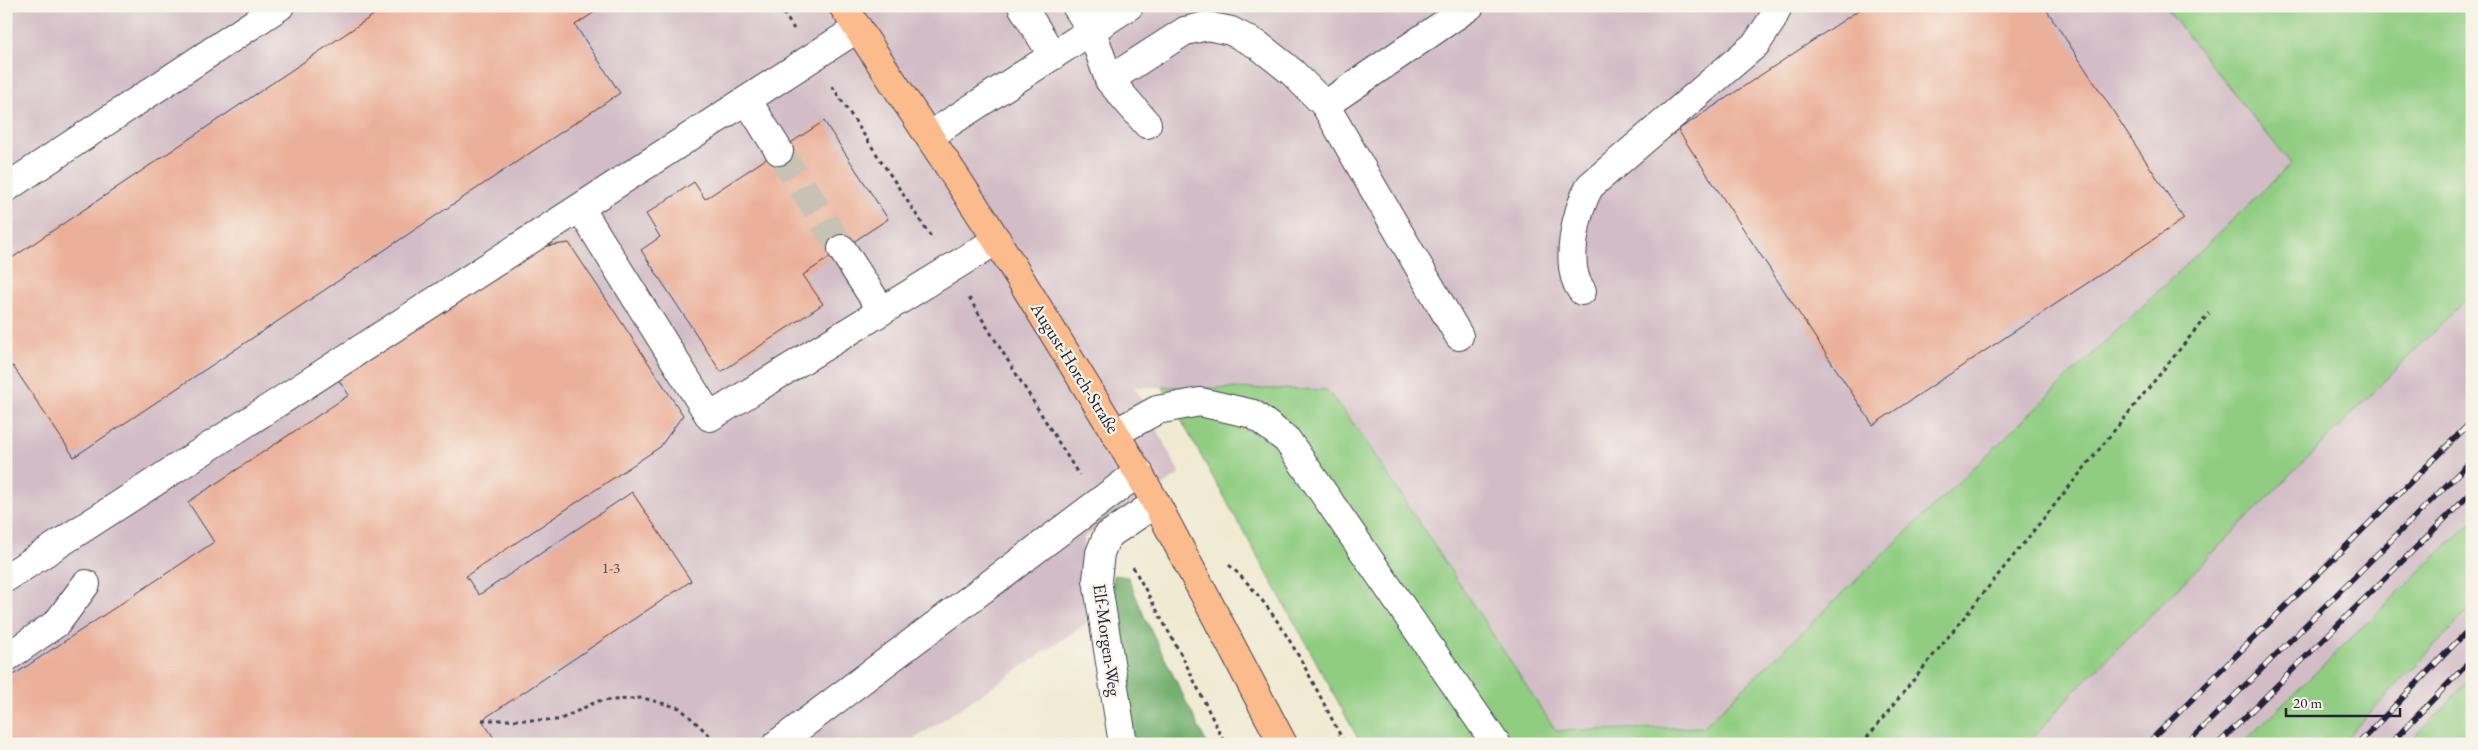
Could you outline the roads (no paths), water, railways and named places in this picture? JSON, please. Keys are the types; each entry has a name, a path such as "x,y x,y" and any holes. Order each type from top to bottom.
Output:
{"main road":[{"name":"August-Horch-Straße","path":"850,17 997,240 1116,433 1156,503 1284,744"}],"lane":[{"path":"6,188 280,6"},
{"path":"1022,6 1054,56"},
{"path":"1076,6 1092,31 1109,80 1147,124"},
{"path":"929,136 1130,6"},
{"path":"1325,105 1470,6"},
{"path":"1582,291 1579,287 1572,258 1578,215 1590,186 1756,44 1772,20 1778,6"},
{"path":"6,578 813,57 850,17"},
{"path":"1109,80 1185,32 1207,26 1231,31 1258,45 1292,72 1325,105 1459,336"},
{"path":"747,100 779,150"},
{"path":"580,208 710,416 997,240"},
{"path":"842,249 882,311"},
{"path":"1116,433 1157,410 1200,402 1253,414 1287,440 1496,744"},
{"path":"776,744 1138,472"},
{"name":"Elf-Morgen-Weg","path":"1123,744 1097,580 1100,553 1107,536 1156,503"},
{"path":"6,658 57,623 86,584"}],"tunnel":[{"path":"779,151 842,249"}],"railway":[{"path":"2147,744 2472,421"},
{"path":"2186,744 2472,460"},
{"path":"2218,744 2472,492"},
{"path":"2358,744 2472,626"},
{"path":"2390,744 2472,659"}]}
